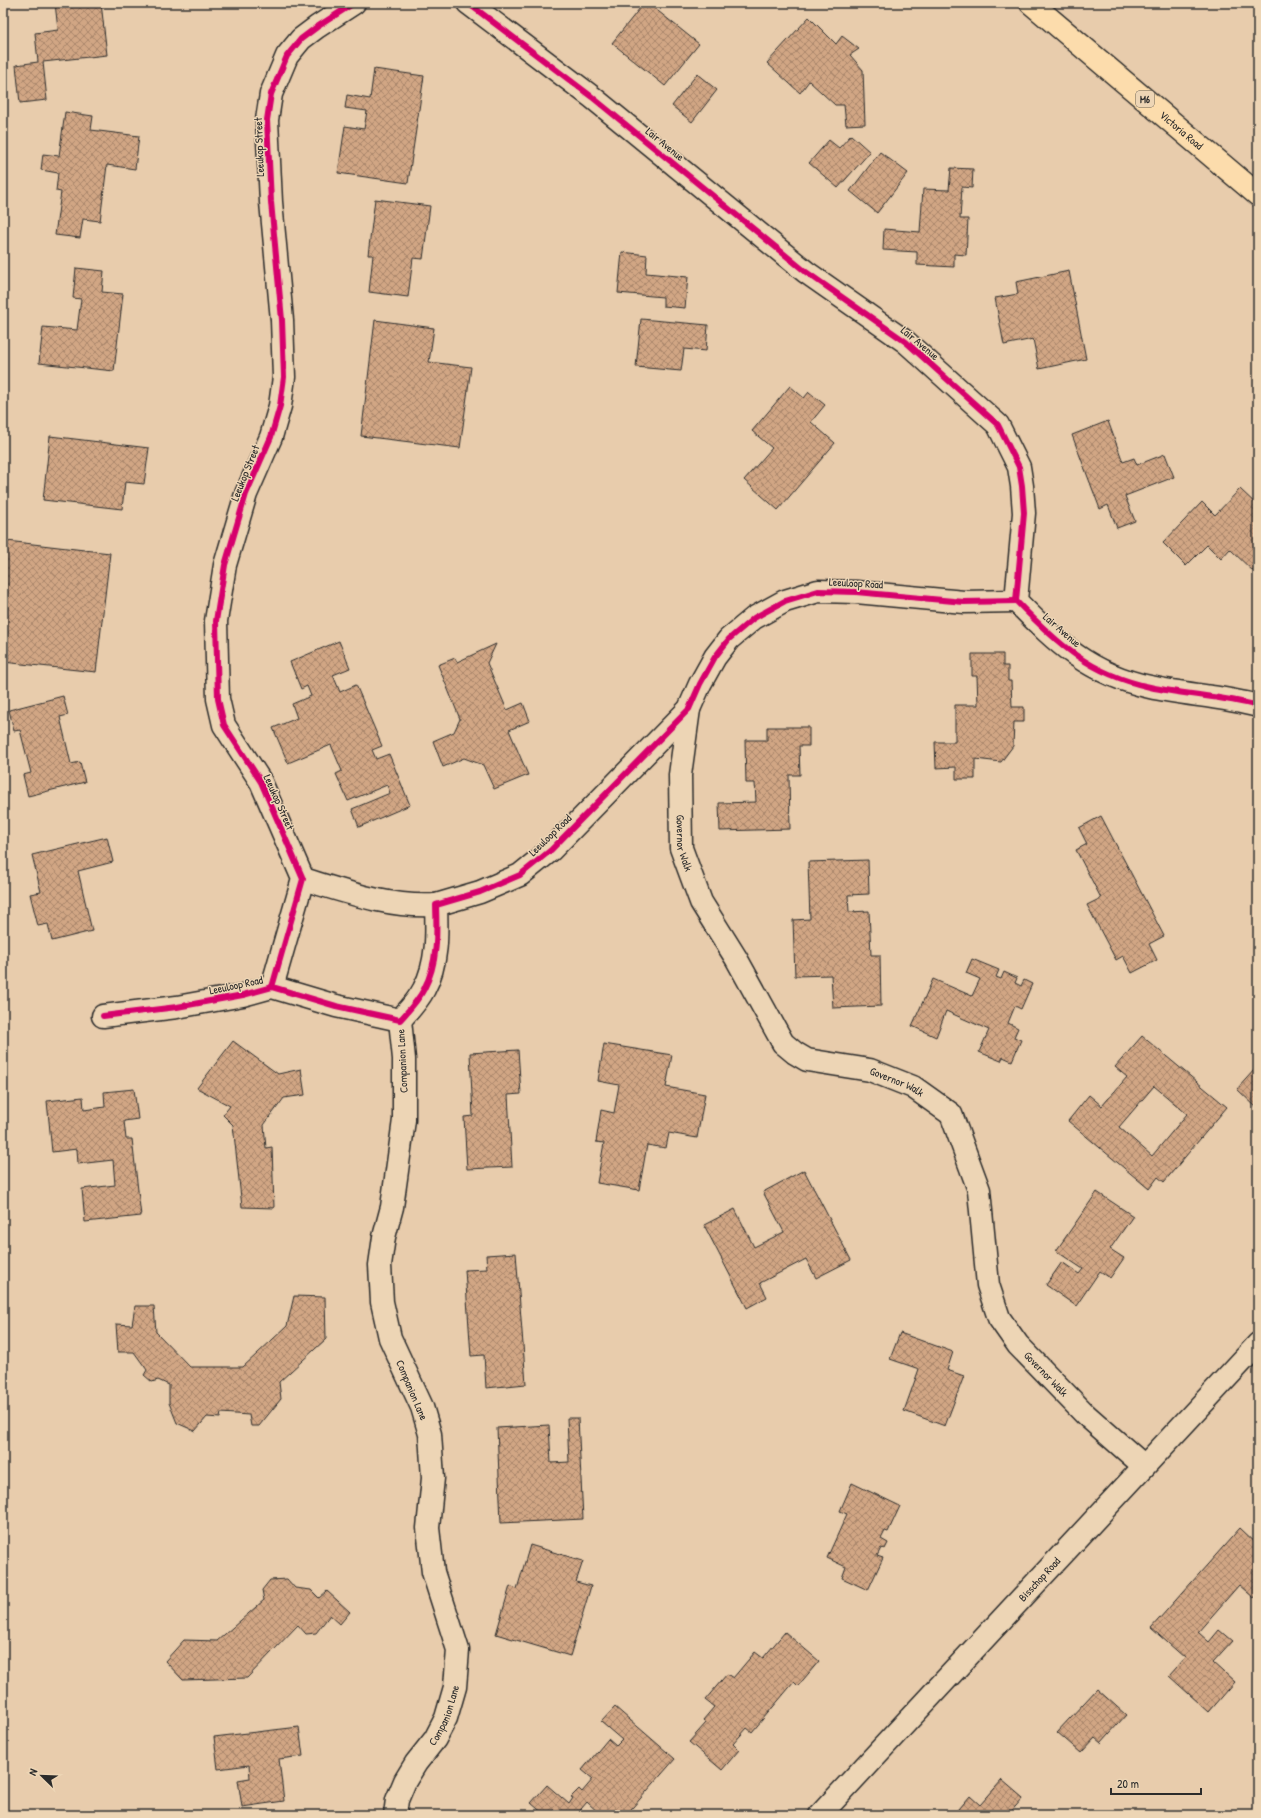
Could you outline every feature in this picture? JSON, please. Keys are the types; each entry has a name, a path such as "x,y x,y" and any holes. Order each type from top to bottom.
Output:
{"main road":[{"name":"Victoria Road","path":"1032,3 1258,194"}],"street":[{"name":"Leeukop Street","path":"303,879 261,782 224,725 218,693 216,621 225,565 246,494 271,437 280,406 284,377 282,320 271,202 267,120 271,94 287,56 301,39 354,3"},
{"name":"Lair Avenue","path":"468,3 592,97 806,272 906,342 998,425 1018,467 1022,486 1024,513 1016,600 1052,637 1074,655 1112,676 1150,687 1235,700 1258,706"},
{"name":"Leeuloop Road","path":"303,879 383,901 416,906 436,904 480,892 520,876 551,850 689,709 711,664 729,639 754,618 785,601 818,591 856,592 964,602 1016,600"},
{"name":"Governor Walk","path":"689,709 680,775 681,848 701,902 736,958 783,1043 795,1053 807,1060 870,1070 913,1087 951,1114 979,1190 988,1285 998,1318 1018,1345 1086,1415 1144,1466"},
{"path":"272,987 303,879"},
{"path":"400,1020 422,993 430,973 438,935 436,904"},
{"name":"Leeuloop Road","path":"103,1016 177,1007 243,995 272,987 336,1006 400,1020"},
{"name":"Companion Lane","path":"394,1815 397,1800 405,1781 416,1763 435,1739 446,1718 455,1687 458,1650 433,1572 428,1528 433,1478 430,1434 422,1407 390,1338 382,1302 380,1266 384,1237 392,1207 404,1120 404,1066 400,1020"},
{"name":"Bisschop Road","path":"820,1815 1258,1344"}],"building":[{"path":"55,3 101,3 107,55 43,62 47,100 20,103 16,65 38,62 35,33 58,30"},
{"path":"644,3 648,3 699,44 665,86 612,43"},
{"path":"809,17 836,44 842,36 859,49 850,55 863,70 865,124 846,125 844,105 835,105 809,81 800,93 767,63"},
{"path":"374,69 424,76 408,183 338,173 345,126 364,129 367,111 345,108 347,95 370,99"},
{"path":"697,74 717,90 692,122 672,106"},
{"path":"65,112 93,116 91,130 139,136 135,169 107,165 100,221 83,219 80,238 55,235 61,192 56,191 58,173 41,170 43,154 59,156"},
{"path":"851,135 870,152 838,188 809,163 829,140 839,148"},
{"path":"880,152 908,173 877,213 850,191"},
{"path":"951,168 973,169 972,188 962,187 960,219 968,219 966,255 954,254 954,267 917,265 917,252 883,250 884,229 920,232 923,189 949,190"},
{"path":"375,199 430,206 423,259 413,258 408,297 369,292 373,255 368,255"},
{"path":"622,252 647,255 646,273 688,277 685,308 663,306 663,297 618,293"},
{"path":"76,268 104,271 102,292 123,294 114,371 39,363 43,327 77,330 81,299 73,298"},
{"path":"1069,271 1086,359 1039,369 1033,339 1004,345 995,298 1018,294 1016,282"},
{"path":"641,319 708,325 706,351 684,349 681,371 636,367"},
{"path":"375,320 434,328 429,362 471,367 460,448 361,436"},
{"path":"790,386 804,398 809,392 825,405 811,422 835,443 778,510 744,480 772,448 752,431"},
{"path":"1108,421 1123,462 1134,458 1137,465 1165,454 1174,477 1125,496 1135,521 1117,528 1108,505 1100,509 1072,435"},
{"path":"50,436 149,448 144,484 125,482 122,509 43,500"},
{"path":"1240,489 1258,506 1257,575 1230,549 1221,559 1207,545 1186,566 1163,543 1202,502 1215,515"},
{"path":"7,541 110,553 96,672 3,662 3,576"},
{"path":"339,641 350,668 333,675 340,692 356,685 382,746 372,750 376,759 389,754 410,805 359,827 352,809 390,793 387,785 348,801 336,774 342,771 331,745 288,763 273,728 297,718 292,704 311,696 307,686 301,689 290,662"},
{"path":"496,644 487,663 507,710 523,703 530,721 509,730 528,775 494,789 483,765 464,758 443,767 433,741 454,732 460,719 438,665 455,658 457,662"},
{"path":"972,654 1003,654 1003,666 1008,666 1008,681 1011,681 1012,707 1024,707 1024,722 1014,722 1013,746 1001,762 975,759 975,779 956,779 956,767 936,768 935,742 955,742 955,705 978,705 977,676 972,676"},
{"path":"63,696 68,715 60,717 71,764 80,762 85,782 28,796 23,775 31,773 20,730 14,731 9,710"},
{"path":"767,727 809,727 809,746 799,746 800,775 789,775 790,829 720,831 719,803 756,802 755,783 746,783 745,740 767,740"},
{"path":"1101,816 1164,936 1149,944 1157,960 1132,973 1123,956 1116,960 1087,905 1101,898 1076,850 1087,844 1079,828"},
{"path":"107,837 113,862 78,871 92,931 52,941 48,924 38,926 30,894 41,892 32,855"},
{"path":"868,860 869,894 848,895 849,912 869,911 871,955 880,955 881,1006 833,1008 831,975 795,976 793,920 810,919 808,862"},
{"path":"972,959 999,970 996,977 1001,979 1004,972 1017,978 1015,983 1021,986 1024,980 1032,984 1021,1009 1015,1006 1008,1023 1018,1028 1014,1037 1021,1040 1012,1061 1003,1057 1001,1061 979,1052 989,1030 946,1011 936,1037 912,1026 933,979 972,996 980,979 966,973"},
{"path":"1142,1036 1227,1107 1164,1182 1158,1177 1149,1189 1068,1121 1089,1095 1102,1106 1127,1077 1115,1067","holes":["1154,1086 1187,1114 1152,1156 1119,1127"]},
{"path":"233,1041 278,1074 301,1069 305,1095 284,1098 264,1125 266,1148 272,1147 274,1208 242,1207 233,1125 223,1115 230,1106 197,1088"},
{"path":"604,1044 672,1055 666,1087 705,1094 697,1138 669,1133 666,1148 647,1145 639,1190 597,1183 604,1143 596,1142 601,1110 614,1113 619,1085 598,1081"},
{"path":"518,1050 521,1094 508,1095 512,1167 467,1169 464,1117 473,1116 470,1053"},
{"path":"1255,1069 1258,1072 1258,1109 1237,1089"},
{"path":"134,1089 138,1119 124,1121 126,1139 132,1139 141,1216 85,1222 82,1189 115,1185 113,1160 78,1164 77,1149 52,1152 47,1101 83,1097 84,1110 105,1107 104,1092"},
{"path":"804,1170 851,1260 816,1278 806,1259 760,1283 767,1297 747,1308 704,1225 735,1209 754,1247 784,1232 763,1192"},
{"path":"1097,1192 1133,1216 1110,1249 1124,1258 1110,1278 1100,1271 1076,1306 1046,1285 1062,1262 1079,1274 1083,1269 1056,1251"},
{"path":"516,1253 526,1384 486,1388 484,1355 471,1356 465,1270 487,1269 486,1255"},
{"path":"294,1296 325,1297 326,1339 279,1382 281,1399 259,1426 251,1426 249,1415 221,1413 220,1418 207,1417 195,1431 177,1423 169,1403 169,1385 158,1380 152,1382 144,1375 147,1370 134,1352 118,1352 116,1324 132,1325 135,1306 154,1306 156,1332 190,1367 243,1367 287,1326"},
{"path":"900,1333 953,1352 947,1370 964,1376 945,1426 904,1411 919,1369 890,1359"},
{"path":"567,1418 578,1418 583,1519 501,1523 497,1428 549,1425 551,1463 569,1462"},
{"path":"852,1483 900,1506 888,1532 885,1531 881,1539 888,1543 885,1549 881,1548 877,1556 883,1558 868,1590 842,1578 846,1567 827,1558 847,1514 840,1511"},
{"path":"1240,1528 1258,1545 1258,1593 1254,1598 1239,1585 1198,1632 1209,1642 1219,1630 1232,1641 1213,1662 1235,1682 1209,1712 1169,1676 1185,1658 1151,1628"},
{"path":"530,1545 583,1561 576,1582 591,1586 570,1656 496,1634 510,1586 517,1589"},
{"path":"287,1579 295,1588 311,1590 319,1598 327,1591 350,1612 340,1624 330,1615 316,1633 306,1634 298,1625 247,1678 183,1680 165,1661 184,1640 217,1641 264,1600 262,1590 270,1580"},
{"path":"785,1632 819,1661 798,1686 794,1682 752,1732 747,1728 733,1744 739,1750 722,1770 689,1742 706,1723 703,1720 714,1707 705,1700 727,1674 733,1678 755,1652 763,1658"},
{"path":"1097,1689 1126,1715 1101,1743 1095,1738 1081,1753 1057,1732"},
{"path":"615,1707 675,1759 626,1815 601,1815 587,1802 576,1815 545,1815 531,1803 547,1785 569,1804 573,1798 571,1797 579,1789 582,1792 593,1779 582,1770 608,1739 616,1746 622,1740 601,1722"},
{"path":"299,1727 303,1756 279,1759 284,1801 242,1807 238,1780 250,1778 249,1765 218,1769 214,1737"},
{"path":"1002,1780 1023,1798 1008,1815 954,1815 970,1796 980,1805"}],"cycle path":[{"path":"272,987 303,879 261,782 224,725 218,699 216,621 225,565 246,494 271,437 280,406 284,377 282,320 271,202 267,120 271,94 287,56 301,39 354,3"},
{"path":"468,3 592,97 806,272 906,342 998,425 1019,467 1022,486 1024,513 1016,601 1060,643 1092,665 1109,674 1128,681 1164,690 1231,700 1258,706"},
{"path":"103,1016 177,1007 243,995 272,987 336,1006 400,1020 422,993 429,979 436,948 436,905 480,892 520,875 551,850 689,709 700,684 715,657 729,639 754,618 785,601 818,591 856,592 964,602 1016,601"}]}
